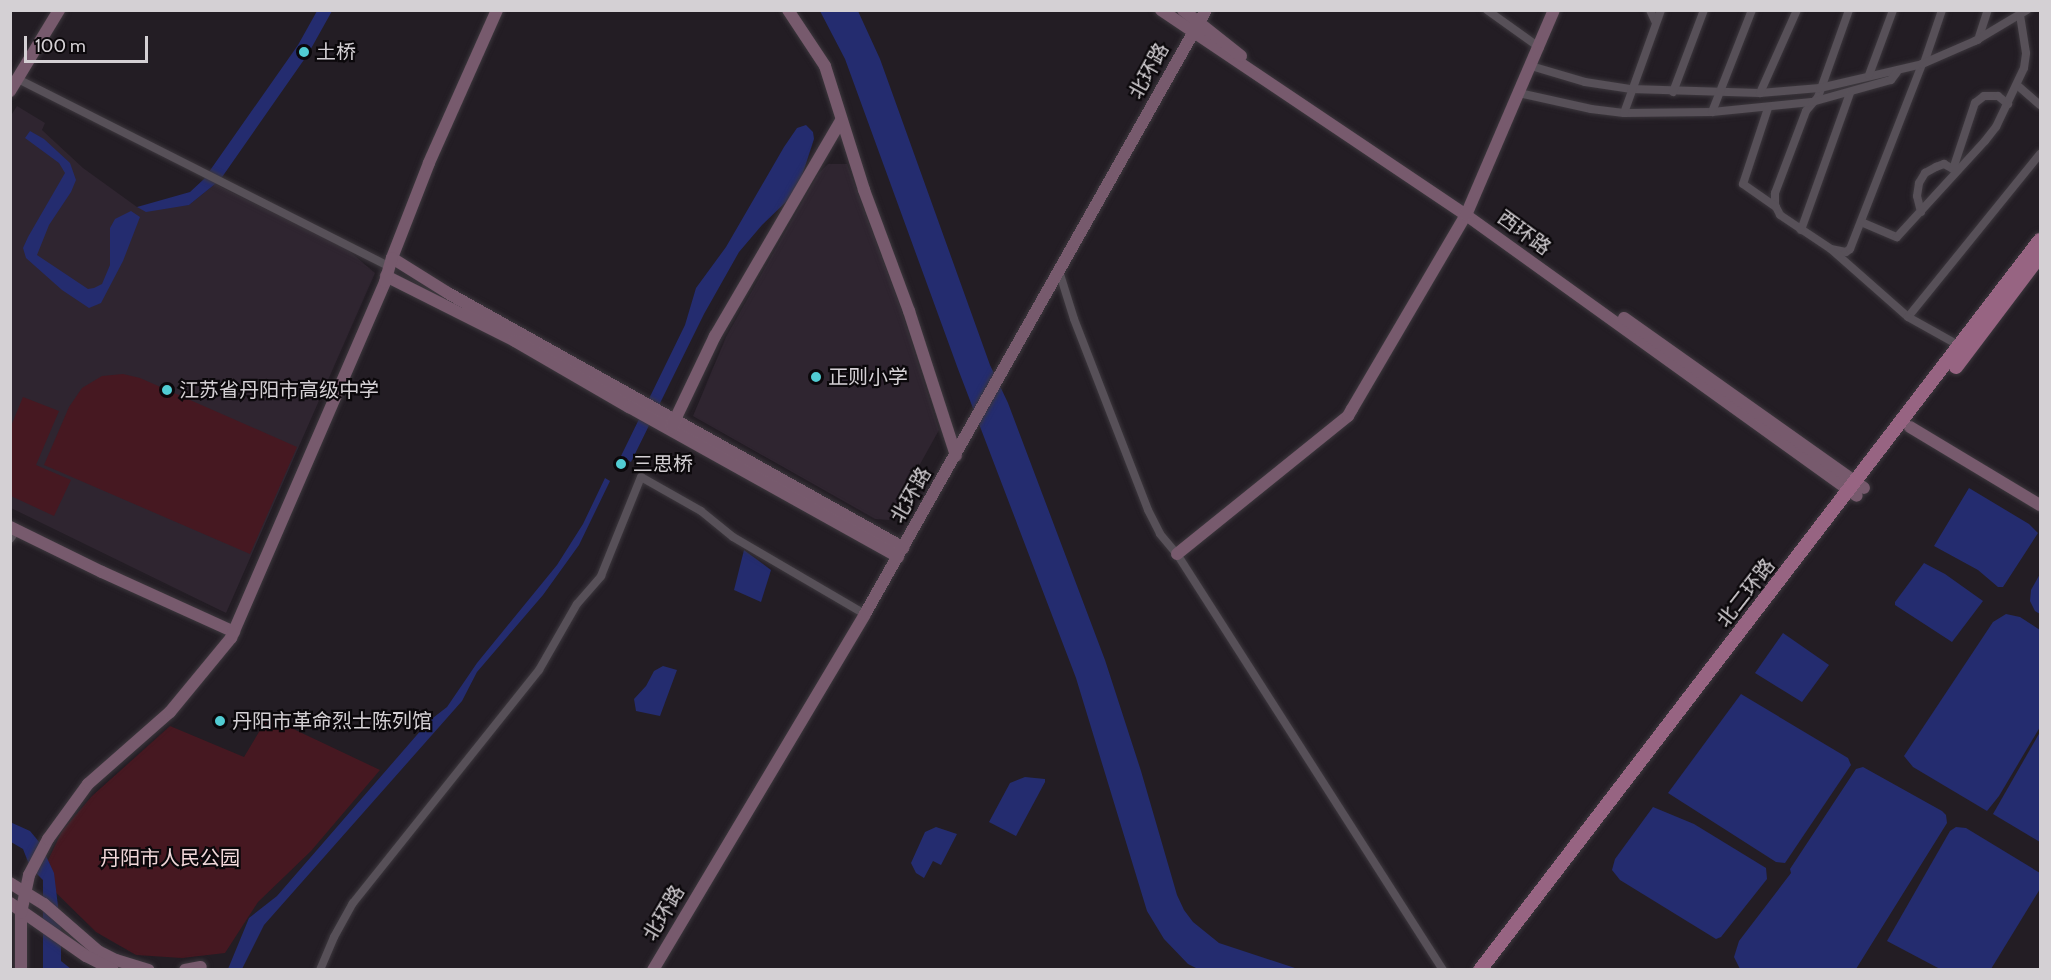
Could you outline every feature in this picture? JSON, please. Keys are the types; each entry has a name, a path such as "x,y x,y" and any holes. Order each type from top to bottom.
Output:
{"main road":[{"name":"北二环路","path":"1491,969 1857,489 2040,240"},
{"name":"北二环路","path":"1480,969 1857,489 1910,427 2040,256"}],"street":[{"path":"59,10 13,85 196,170 389,267 901,552"},
{"path":"21,969 21,910 29,875 69,807 88,784 171,712 234,632 389,267 429,163 497,10"},
{"path":"788,10 825,66 841,120 909,311 956,456"},
{"name":"西环路","path":"1161,10 1467,213"},
{"name":"西环路","path":"1183,10 1202,16 1228,46 1857,489"},
{"path":"1487,10 1540,48"},
{"path":"1177,554 1348,416 1467,213 1540,48 1554,10"},
{"path":"1650,10 1656,23"},
{"path":"1624,113 1661,10"},
{"path":"1673,92 1704,10"},
{"path":"1712,112 1752,10"},
{"path":"1758,110 1762,93 1797,10"},
{"path":"1849,10 1818,97 1812,102 1775,193 1776,207 1780,215 1831,249 1908,317 1960,346"},
{"path":"1869,75 1893,10"},
{"path":"1831,249 1846,252 1850,249 1942,10"},
{"path":"1978,40 1988,10"},
{"path":"1531,66 1585,82 1631,89 1719,94 1820,88 1887,71 1897,72 1923,64 1978,40 2026,12"},
{"path":"1861,222 1897,237 1985,141 2017,85 2026,53 2026,12"},
{"name":"北环路","path":"653,969 866,614 1202,16"},
{"path":"1519,93 1585,108 1624,113 1758,110 1812,102 1850,93 1891,80 1897,72"},
{"path":"2017,85 2040,105"},
{"path":"1801,230 1850,93"},
{"path":"1921,212 1917,196 1919,183 1925,173 1936,167 1944,164 1953,169 1975,103 1984,96 1998,96 2008,104"},
{"path":"1768,108 1743,184 1776,207"},
{"path":"673,425 715,336 841,120"},
{"path":"1908,317 2040,154"},
{"path":"389,267 515,341 631,402"},
{"path":"1059,271 1074,318 1148,510 1160,534 1177,554 1443,969"},
{"path":"1910,427 2040,505"},
{"path":"320,969 353,903 539,670 577,604 601,576 641,477 701,511 733,537 866,614"},
{"path":"12,532 234,632"},
{"path":"10,884 41,903 98,951 116,960 148,969"},
{"path":"10,903 42,923 86,956 113,969"},
{"path":"185,969 201,967"}],"shaded area":[{"path":"317,11 332,11 308,54 220,180 189,205 146,212 137,207 190,192 204,179 298,45"},
{"path":"820,11 858,11 880,59 990,365 1008,403 1105,660 1141,771 1177,895 1184,910 1193,922 1219,943 1298,969 1198,969 1188,964 1164,939 1147,911 1076,678 958,369 845,59"},
{"name":"江苏省丹阳市高级中学","path":"17,106 45,123 42,130 83,168 137,207 189,205 215,184 348,250 375,273 226,613 11,508 10,117"},
{"path":"806,125 813,132 814,139 800,182 788,200 739,252 704,314 631,462 621,456 685,325 696,288 726,247 784,147 797,128"},
{"path":"30,131 44,139 70,163 76,180 71,192 49,225 37,255 88,289 94,288 102,284 110,265 110,228 115,219 131,211 140,217 123,261 101,303 89,308 62,290 26,258 23,248 28,237 65,173 59,163 25,138"},
{"name":"正则小学","path":"828,164 847,164 901,309 939,430 889,520 875,519 693,416 726,337 818,174"},
{"path":"605,478 610,481 579,545 543,595 477,672 462,701 264,925 242,969 228,969 249,918 277,896 429,721 447,707 477,663 557,565 583,524"},
{"path":"1969,488 2029,524 2038,533 2003,587 1998,587 1978,570 1934,546"},
{"path":"744,550 771,570 761,602 734,590"},
{"path":"1924,563 1945,574 1983,601 1952,642 1895,605"},
{"path":"2040,574 2040,614 2035,611 2030,601 2031,590"},
{"path":"2006,614 2020,617 2040,630 2040,727 1999,796 1987,811 1913,767 1904,756 1993,622"},
{"path":"1783,633 1829,665 1802,702 1755,673"},
{"path":"663,666 677,670 660,716 636,711 634,699 646,686 654,671"},
{"path":"1741,694 1848,758 1851,765 1785,863 1776,862 1668,793"},
{"path":"2040,732 2040,842 1993,814"},
{"path":"1863,767 1942,811 1946,815 1947,823 1856,969 1740,969 1734,957 1739,941 1791,873 1790,869 1856,769"},
{"path":"1025,777 1045,779 1045,782 1016,836 989,822 1010,783"},
{"path":"1653,807 1694,824 1766,868 1767,879 1721,937 1716,939 1620,880 1612,870 1615,859"},
{"path":"10,822 30,831 40,843 54,873 61,931 61,961 71,969 43,969 43,880 30,867 23,849 11,842"},
{"path":"936,827 957,834 941,865 933,861 924,878 916,873 911,863 925,832"},
{"path":"1956,827 1966,828 2040,873 2040,889 1991,969 1940,969 1887,941 1950,831"}],"green space":[{"path":"123,374 140,378 297,447 250,554 44,465 69,407 82,388 102,376"},
{"path":"23,397 59,411 36,465 71,480 54,516 11,496 11,426"},
{"name":"丹阳市人民公园","path":"268,717 380,770 311,851 258,902 225,953 182,958 136,955 96,932 40,877 62,831 92,796 170,726 244,757"}],"place":[{"name":"土桥","path":"304,52"},
{"name":"正则小学","path":"816,377"},
{"name":"江苏省丹阳市高级中学","path":"167,390"},
{"name":"三思桥","path":"621,464"},
{"name":"丹阳市革命烈士陈列馆","path":"220,721"}]}
